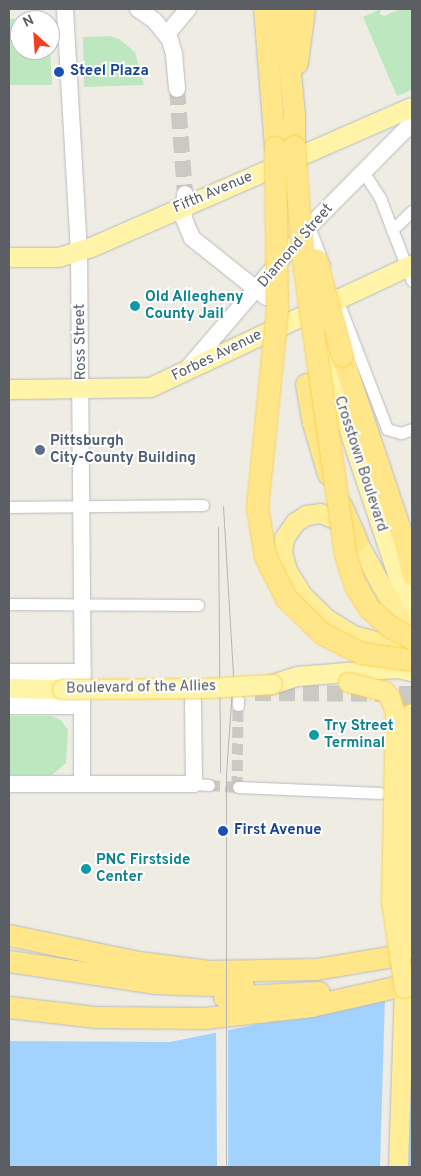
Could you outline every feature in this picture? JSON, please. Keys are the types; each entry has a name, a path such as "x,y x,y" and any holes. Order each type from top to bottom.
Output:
{"highway":[{"path":"257,9 284,143 302,254 345,554 356,585 369,608 387,625 412,640"},
{"path":"264,9 270,73"},
{"path":"304,9 294,115 284,143 277,310 257,507 265,556 286,598 323,634 361,653 412,660"},
{"path":"283,14 294,115"},
{"path":"284,143 342,356 407,550 412,574"},
{"path":"284,143 292,254 309,404 320,451 342,514 412,640"},
{"path":"342,514 315,513 301,517 291,526 282,549 292,580 310,604 343,629 376,643 412,651"},
{"path":"348,682 384,691 390,696 395,713 391,900 409,981"},
{"path":"398,1167 409,981 412,713"},
{"path":"9,935 138,962 209,971 316,969 412,953"},
{"path":"9,961 154,984 214,986 331,978 412,958"},
{"path":"409,981 412,965"},
{"path":"9,976 179,996 319,992"},
{"path":"9,992 86,1004 144,1007 238,1004 409,981"},
{"path":"9,1007 123,1019 213,1018 311,1006 409,981"}],"main road":[{"name":"Ross Street","path":"9,672 83,674 82,388 79,251 65,9"},
{"path":"138,9 167,34 174,54 177,89"},
{"path":"167,34 188,9"},
{"name":"Fifth Avenue","path":"9,257 58,257 79,251 185,200 412,107"},
{"name":"Diamond Street","path":"183,373 257,290 308,227 364,174 412,123"},
{"path":"185,200 185,225 192,238 295,319"},
{"name":"Forbes Avenue","path":"9,389 150,387 295,319 410,270"},
{"name":"Crosstown Boulevard","path":"295,319 314,336 322,349 412,618"},
{"name":"Boulevard of the Allies","path":"272,684 297,676 396,668 412,672"},
{"name":"Boulevard of the Allies","path":"9,688 206,688 272,684 299,686 348,682 412,672"},
{"path":"9,706 82,702 82,784"},
{"path":"9,784 202,784 194,702"}],"street":[{"path":"364,174 380,198 410,270"},
{"path":"392,230 412,211"},
{"path":"308,227 387,429 392,433 412,429"},
{"path":"9,507 203,505"},
{"path":"9,604 198,605"},
{"path":"238,787 380,793"}],"green space":[{"path":"381,9 380,14 384,16 401,9 412,9 412,90 397,96 363,17"},
{"path":"9,19 10,60 51,60 52,85 9,85"},
{"path":"109,36 119,39 135,52 144,85 84,87 83,37"},
{"path":"9,716 51,716 61,720 68,730 66,763 52,775 9,775"}],"water":[{"path":"412,993 412,1167 9,1167 9,1041 170,1042"}],"pier":[{"path":"412,991 409,1167 380,1167 385,996"},
{"path":"228,1029 228,1167 217,1167 216,1031"}],"tunnel":[{"path":"177,89 185,194"},
{"path":"255,693 412,694"},
{"path":"406,694 406,722"},
{"path":"237,787 238,705"},
{"path":"209,785 238,787"}],"tram line":[{"path":"223,506 233,674 226,774 226,1167"},
{"path":"218,527 220,772"}],"place":[{"name":"Steel Plaza","path":"59,72"},
{"name":"Old Allegheny County Jail","path":"135,306"},
{"name":"Pittsburgh City-County Building","path":"40,450"},
{"name":"Try Street Terminal","path":"314,735"},
{"name":"First Avenue","path":"223,831"},
{"name":"PNC Firstside Center","path":"86,869"}]}
